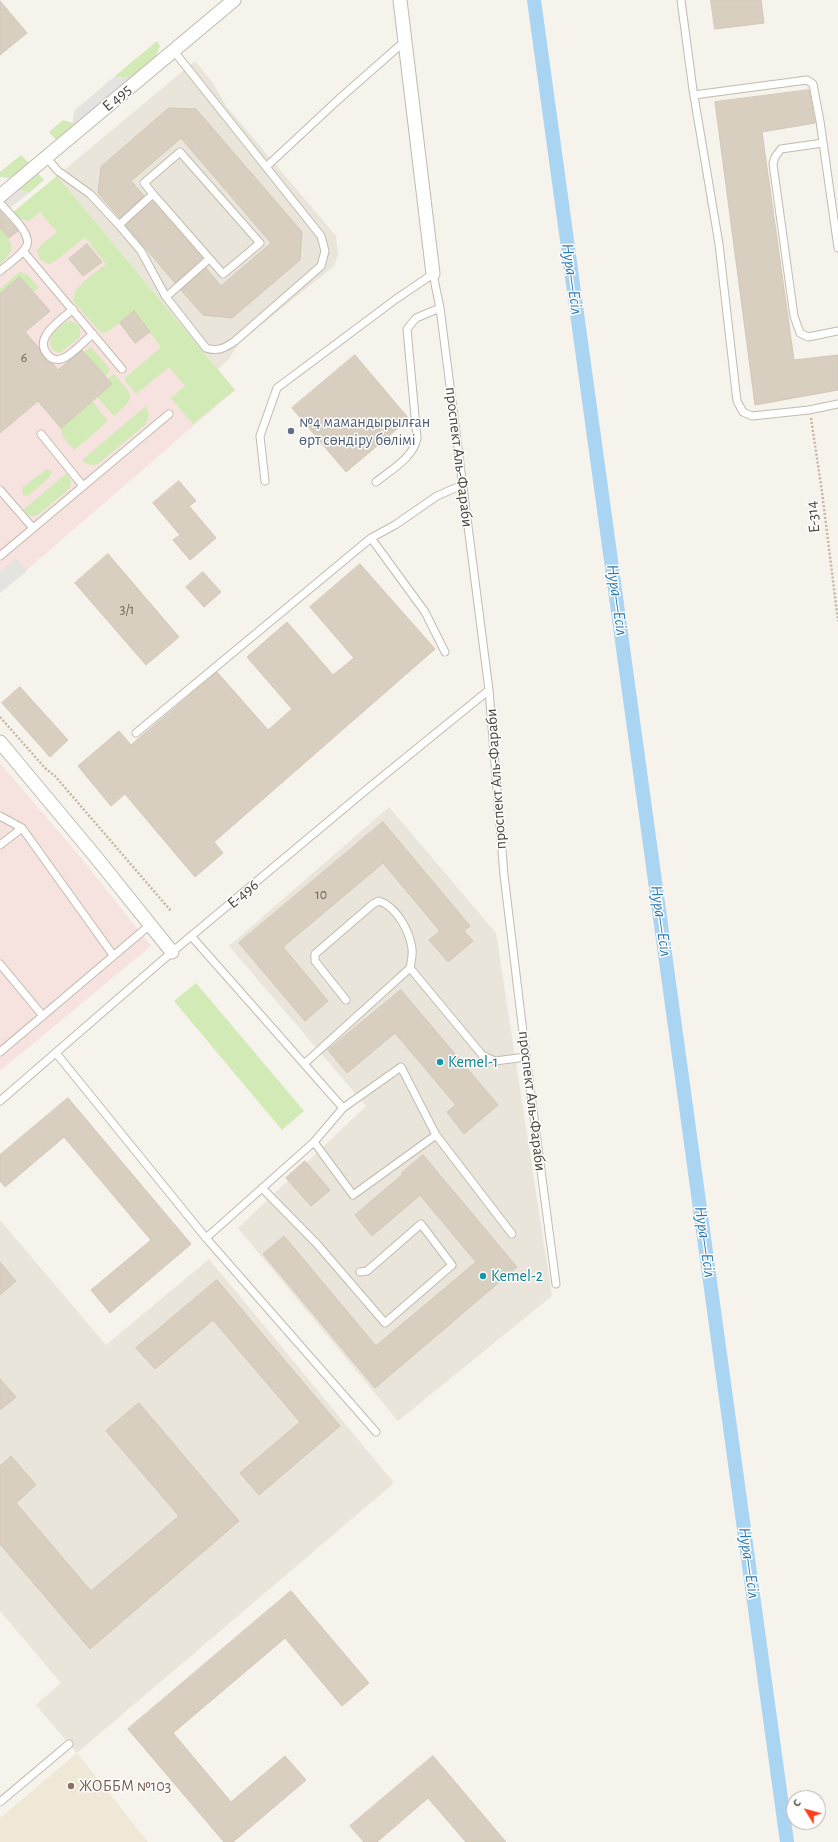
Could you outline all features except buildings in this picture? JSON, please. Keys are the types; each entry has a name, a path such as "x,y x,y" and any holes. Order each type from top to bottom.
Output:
{"street":[{"name":"E 495","path":"0,196 234,0"},
{"path":"400,0 433,274"},
{"path":"0,742 151,924 172,952"}],"lane":[{"path":"681,0 694,95 719,244 737,401 743,412 752,416 809,410 838,404"},
{"path":"266,167 339,98 405,41"},
{"path":"46,157 58,171 90,194 141,251 166,297 206,348 219,350 227,347 235,341 321,266 325,251 321,236 173,50"},
{"path":"694,95 807,80 812,84 823,143 838,248"},
{"path":"823,143 781,149 775,157 773,164 794,316 800,334 808,337 838,331"},
{"path":"180,152 260,243 223,274 153,194 144,183 180,152"},
{"path":"119,225 153,194"},
{"path":"0,203 27,235 28,241 27,247 0,271"},
{"path":"23,251 122,369"},
{"path":"166,297 209,259"},
{"path":"265,481 260,436 277,388 396,299 433,274"},
{"name":"проспект Аль-Фараби","path":"433,274 440,308 489,690 504,875 556,1284"},
{"path":"376,482 410,454 416,446 417,438 407,330 416,318 440,308"},
{"path":"73,309 47,332 43,342 45,352 57,360 64,358 93,334"},
{"path":"0,556 168,414"},
{"path":"41,434 83,486"},
{"path":"136,733 371,538 394,525 437,496 462,485"},
{"path":"0,490 33,528"},
{"path":"371,538 425,612 445,652"},
{"name":"E-496","path":"0,1101 172,952 192,937 366,790 489,690"},
{"path":"0,816 22,828 113,956"},
{"path":"0,845 22,828"},
{"path":"304,1064 410,968 412,950 406,925 386,903 379,900 372,904 315,954 315,962 346,1000"},
{"path":"0,1052 151,924"},
{"path":"192,937 343,1108"},
{"path":"0,964 43,1016"},
{"path":"410,968 483,1056 495,1061 526,1057"},
{"path":"56,1053 206,1238 376,1432"},
{"path":"206,1238 314,1142 343,1108 401,1067 436,1135 512,1234"},
{"path":"314,1142 353,1195 436,1135"},
{"path":"262,1188 317,1244 385,1323 452,1265 421,1224 367,1271 360,1272"},
{"path":"0,1802 69,1744"}],"path":[{"name":"E-314","path":"809,410 822,492 838,621"},
{"path":"0,717 45,768 55,776 171,911"}],"shaded area":[{"path":"195,61 213,83 227,107 336,236 338,255 334,266 240,342 229,359 218,369 57,176"},
{"path":"114,77 130,78 72,127 74,111"},
{"path":"57,176 235,390 0,593 0,224"},
{"path":"17,189 29,193 10,208 3,201"},
{"path":"16,558 27,571 0,593 0,572"},
{"path":"0,763 77,853 151,946 0,1071"},
{"path":"389,807 496,933 552,1296 398,1421 238,1228 366,1106 229,946"},
{"path":"0,1220 106,1345 209,1259 394,1483 77,1753 36,1705 61,1683 0,1611"},
{"name":"ЖОББМ №103","path":"77,1753 148,1842 0,1842 0,1818"}],"green space":[{"path":"157,41 160,46 156,56 130,78 114,77"},
{"path":"63,120 73,123 73,126 57,141 49,132"},
{"path":"21,155 29,163 10,178 0,177 0,172"},
{"path":"37,172 44,180 29,193 17,189"},
{"path":"57,176 235,390 193,424 171,398 185,386 169,367 136,394 124,379 161,347 134,312 107,332 103,333 99,331 74,302 74,296 80,286 106,264 85,237 55,261 48,264 40,259 37,251 41,245 57,232 40,212 29,221 20,219 13,212"},
{"path":"0,228 11,242 12,246 9,254 0,264"},
{"path":"19,272 27,274 39,288 34,292 20,277 0,294 0,289"},
{"path":"70,321 76,323 80,328 80,337 60,353 54,351 50,345 51,335 66,322"},
{"path":"91,347 111,370 105,376 84,352"},
{"path":"114,374 129,392 130,400 114,416 97,397 112,385 107,379"},
{"path":"92,401 108,421 74,450 62,436 61,428"},
{"path":"146,406 149,415 146,424 99,463 90,465 82,460"},
{"path":"47,469 52,472 50,477 29,495 26,496 22,494 23,487"},
{"path":"67,473 71,481 70,488 39,514 30,516 23,510"},
{"path":"196,983 304,1111 282,1130 174,1001"}],"waterway":[{"name":"Нура—Есіл","path":"534,0 787,1842"}],"place":[{"name":"№4 мамандырылған өрт сөндіру бөлімі","path":"291,431"},
{"name":"Kemel-1","path":"440,1062"},
{"name":"Kemel-2","path":"483,1276"},
{"name":"ЖОББМ №103","path":"71,1786"}]}
